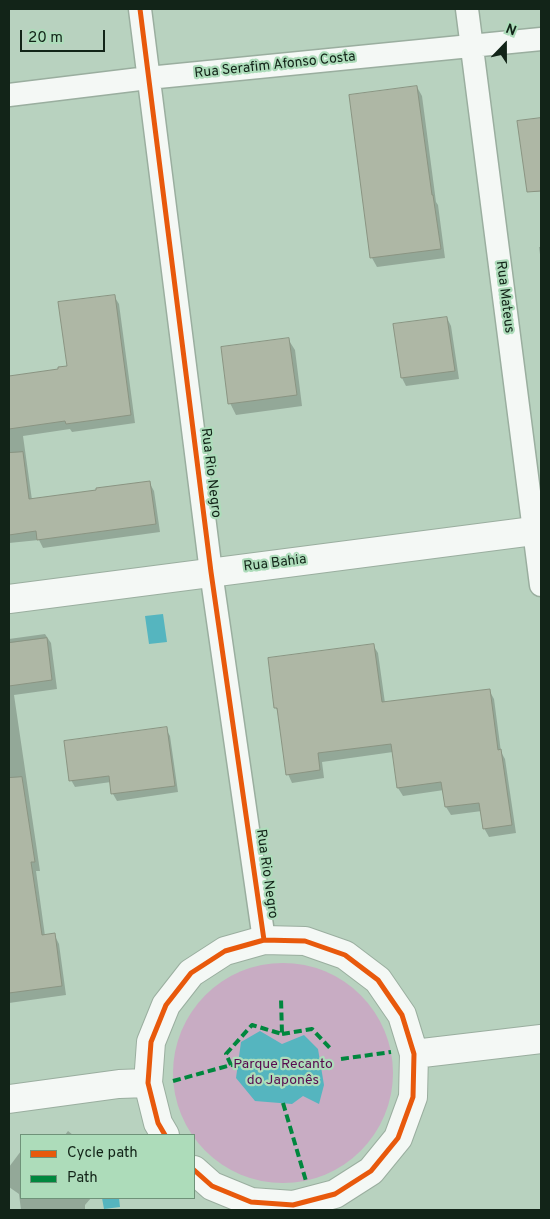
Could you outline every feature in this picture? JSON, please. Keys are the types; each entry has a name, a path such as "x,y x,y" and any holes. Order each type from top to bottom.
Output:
{"street":[{"name":"Rua Rio Negro","path":"140,9 211,572 264,940"},
{"name":"Rua Mateus","path":"467,9 538,530 541,585"},
{"name":"Rua Serafim Afonso Costa","path":"9,95 148,78 541,39"},
{"name":"Rua Bahia","path":"9,598 538,530"},
{"path":"164,1134 158,1123 148,1082 151,1042 166,1005 191,973 225,951 264,940 305,941 345,955 378,980 402,1014 414,1054 413,1097 398,1138 371,1171 335,1194 293,1208 251,1202 212,1186 195,1171"},
{"path":"414,1054 541,1039"},
{"path":"9,1099 119,1084 148,1082"}],"green space":[{"name":"Parque Recanto do Japonês","path":"283,963 304,965 325,971 353,988 368,1003 380,1021 388,1041 392,1062 392,1084 388,1105 380,1125 368,1143 353,1158 335,1170 304,1181 283,1183 262,1181 241,1175 213,1158 198,1143 195,1134 192,1134 186,1125 175,1094 173,1073 175,1052 181,1031 198,1003 213,988 231,976 262,965"}],"water":[{"path":"163,614 167,642 149,644 145,616"},
{"path":"260,1031 282,1044 304,1035 318,1049 324,1085 319,1104 303,1096 292,1104 255,1101 236,1078 241,1042"},
{"path":"102,1199 119,1199 120,1207 104,1209"}],"building":[{"path":"417,86 441,249 370,258 349,95"},
{"path":"541,118 541,191 527,192 517,121"},
{"path":"115,295 131,415 66,424 65,421 9,429 9,376 67,366 58,302"},
{"path":"447,317 455,371 401,378 393,324"},
{"path":"289,338 297,395 228,404 221,347"},
{"path":"23,452 29,499 150,481 156,524 37,540 36,531 9,535 9,453"},
{"path":"47,638 52,680 9,686 9,643"},
{"path":"374,644 382,702 490,689 498,750 501,749 512,825 483,829 479,803 445,807 441,782 397,788 391,744 318,753 320,770 286,775 277,708 274,708 268,658"},
{"path":"167,727 175,786 111,794 109,776 69,781 64,741"},
{"path":"22,777 35,862 31,862 42,935 55,933 62,986 9,993 9,778"}],"marked path":[{"path":"173,1081 231,1065 226,1054 252,1025 282,1034 281,998"},
{"path":"282,1034 312,1029 330,1048"},
{"path":"341,1059 391,1052"},
{"path":"231,1065 270,1067"},
{"path":"283,1103 306,1181"}],"cycle path":[{"path":"140,9 211,572 264,940"},
{"path":"164,1134 158,1123 148,1083 151,1042 166,1005 191,973 225,951 264,940 305,941 345,955 378,980 402,1015 414,1054 413,1097 398,1138 371,1171 335,1194 293,1205 251,1202 212,1186 195,1171"}]}
